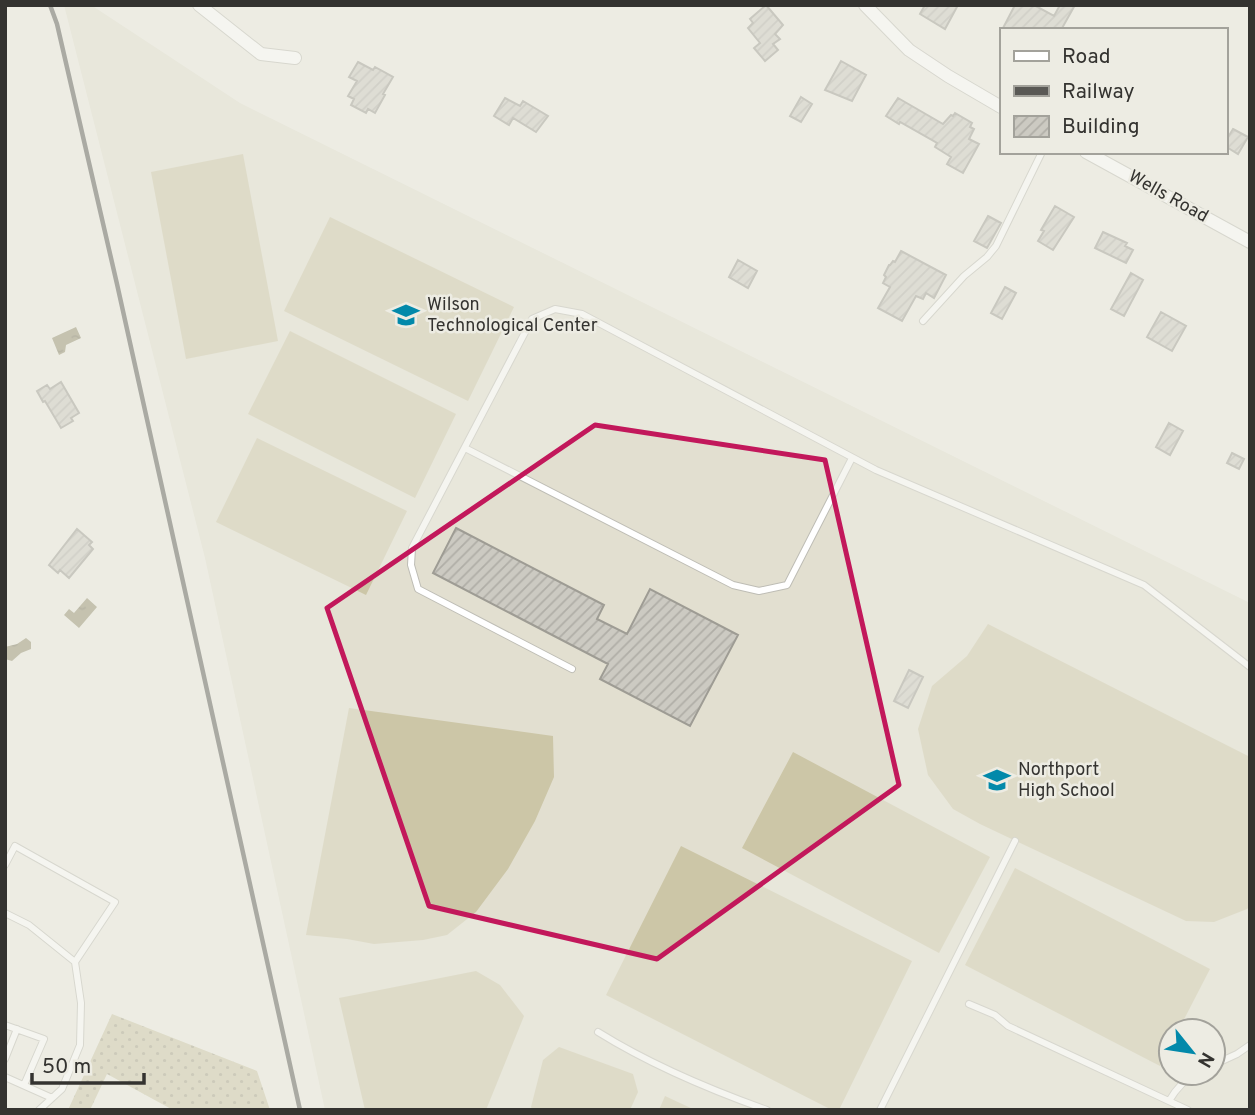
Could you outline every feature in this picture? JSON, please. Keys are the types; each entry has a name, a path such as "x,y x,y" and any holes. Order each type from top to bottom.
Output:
{"street":[{"path":"199,5 261,54 295,58"},
{"path":"865,5 909,50 1000,106"},
{"name":"Wells Road","path":"1090,154 1250,242"}],"lane":[{"path":"923,321 996,246 1041,154"},
{"path":"572,668 418,589 411,565 412,548 532,319 555,309 582,314 876,470 1144,585 1250,667"},
{"path":"465,448 733,585 759,591 787,585 852,458"},
{"path":"880,1110 1015,841"},
{"path":"5,865 15,846 115,902 75,962 81,1003 80,1045 62,1089 39,1110"},
{"path":"5,913 29,925 75,962"},
{"path":"969,1004 995,1015 1008,1027 1188,1110"},
{"path":"5,1025 44,1039 24,1086"},
{"path":"5,1059 17,1029"},
{"path":"597,1032 679,1076 767,1110"},
{"path":"1227,1059 1250,1045"},
{"path":"5,1077 52,1098"},
{"path":"1169,1101 1178,1087"}],"highlighted area":[{"path":"595,425 825,460 899,785 657,959 429,906 327,608"}],"shaded area":[{"path":"64,5 91,5 240,103 1250,603 1250,1110 325,1110 205,558"}],"green space":[{"path":"243,154 278,341 186,359 151,172"},
{"path":"330,217 514,307 468,401 284,311"},
{"path":"290,331 456,414 415,498 248,414"},
{"path":"257,438 407,511 366,595 216,522"},
{"path":"988,624 1250,757 1250,906 1247,909 1214,922 1186,921 953,809 928,775 918,729 932,686 967,656"},
{"path":"349,708 553,736 554,777 535,821 508,869 476,912 447,935 374,944 306,935"},
{"path":"793,752 990,857 939,953 742,848"},
{"path":"681,846 912,961 839,1110 832,1110 606,995"},
{"path":"1015,868 1210,969 1185,1017 1157,1017 1157,1064 965,965"},
{"path":"476,971 500,985 524,1016 486,1110 365,1110 339,998"},
{"path":"112,1014 257,1071 270,1110 173,1110 107,1074 90,1110 68,1110"},
{"path":"559,1047 633,1074 638,1092 630,1110 533,1110 531,1107 543,1060"},
{"path":"665,1096 695,1110 659,1110"}],"water":[{"path":"76,327 81,338 66,345 65,352 59,355 52,338"},
{"path":"87,598 97,607 79,628 64,615 69,609 74,613"},
{"path":"26,638 31,642 31,649 12,661 5,659 5,647"}],"building":[{"path":"766,5 783,25 775,34 780,39 773,44 778,50 765,61 754,48 760,43 748,28 753,23 750,19"},
{"path":"925,5 958,5 945,29 920,14"},
{"path":"1015,5 1034,5 1054,16 1060,5 1075,5 1062,28 1003,28"},
{"path":"841,61 866,75 852,101 825,90"},
{"path":"358,62 373,70 375,67 393,77 375,113 368,109 366,113 351,105 354,99 348,96 357,81 349,77"},
{"path":"801,97 812,104 801,122 790,116"},
{"path":"505,98 520,106 523,101 548,116 536,132 513,118 509,125 494,116"},
{"path":"898,98 943,124 955,113 972,123 970,127 974,129 969,139 979,144 963,173 947,164 951,157 935,147 937,143 886,116"},
{"path":"1233,129 1248,137 1238,154 1227,147 1227,139"},
{"path":"1055,206 1074,217 1053,250 1038,241 1044,231 1041,230"},
{"path":"988,216 1001,223 987,248 974,241"},
{"path":"1103,232 1127,243 1125,246 1133,250 1126,263 1095,248"},
{"path":"901,251 946,275 934,298 926,293 923,299 916,296 902,321 878,308 890,287 883,283 886,277 884,275"},
{"path":"738,260 757,271 748,288 729,277"},
{"path":"1131,273 1143,280 1124,316 1111,309"},
{"path":"1005,287 1016,293 1002,319 991,313"},
{"path":"1161,312 1186,326 1172,351 1147,337"},
{"path":"61,382 79,413 71,418 73,421 61,428 37,391 47,385 50,389"},
{"path":"1169,423 1183,431 1170,455 1156,447"},
{"path":"1232,453 1244,459 1239,469 1227,463"},
{"path":"456,528 604,605 597,619 627,634 650,589 738,635 690,726 600,679 608,664 433,573"},
{"path":"77,529 92,542 89,545 93,549 69,578 49,565"},
{"path":"909,670 923,677 908,708 894,701"}],"railway":[{"path":"50,5 57,24 117,284 300,1110"}],"place":[{"name":"Wilson Technological Center","path":"406,315"},
{"name":"Northport High School","path":"997,780"}]}
